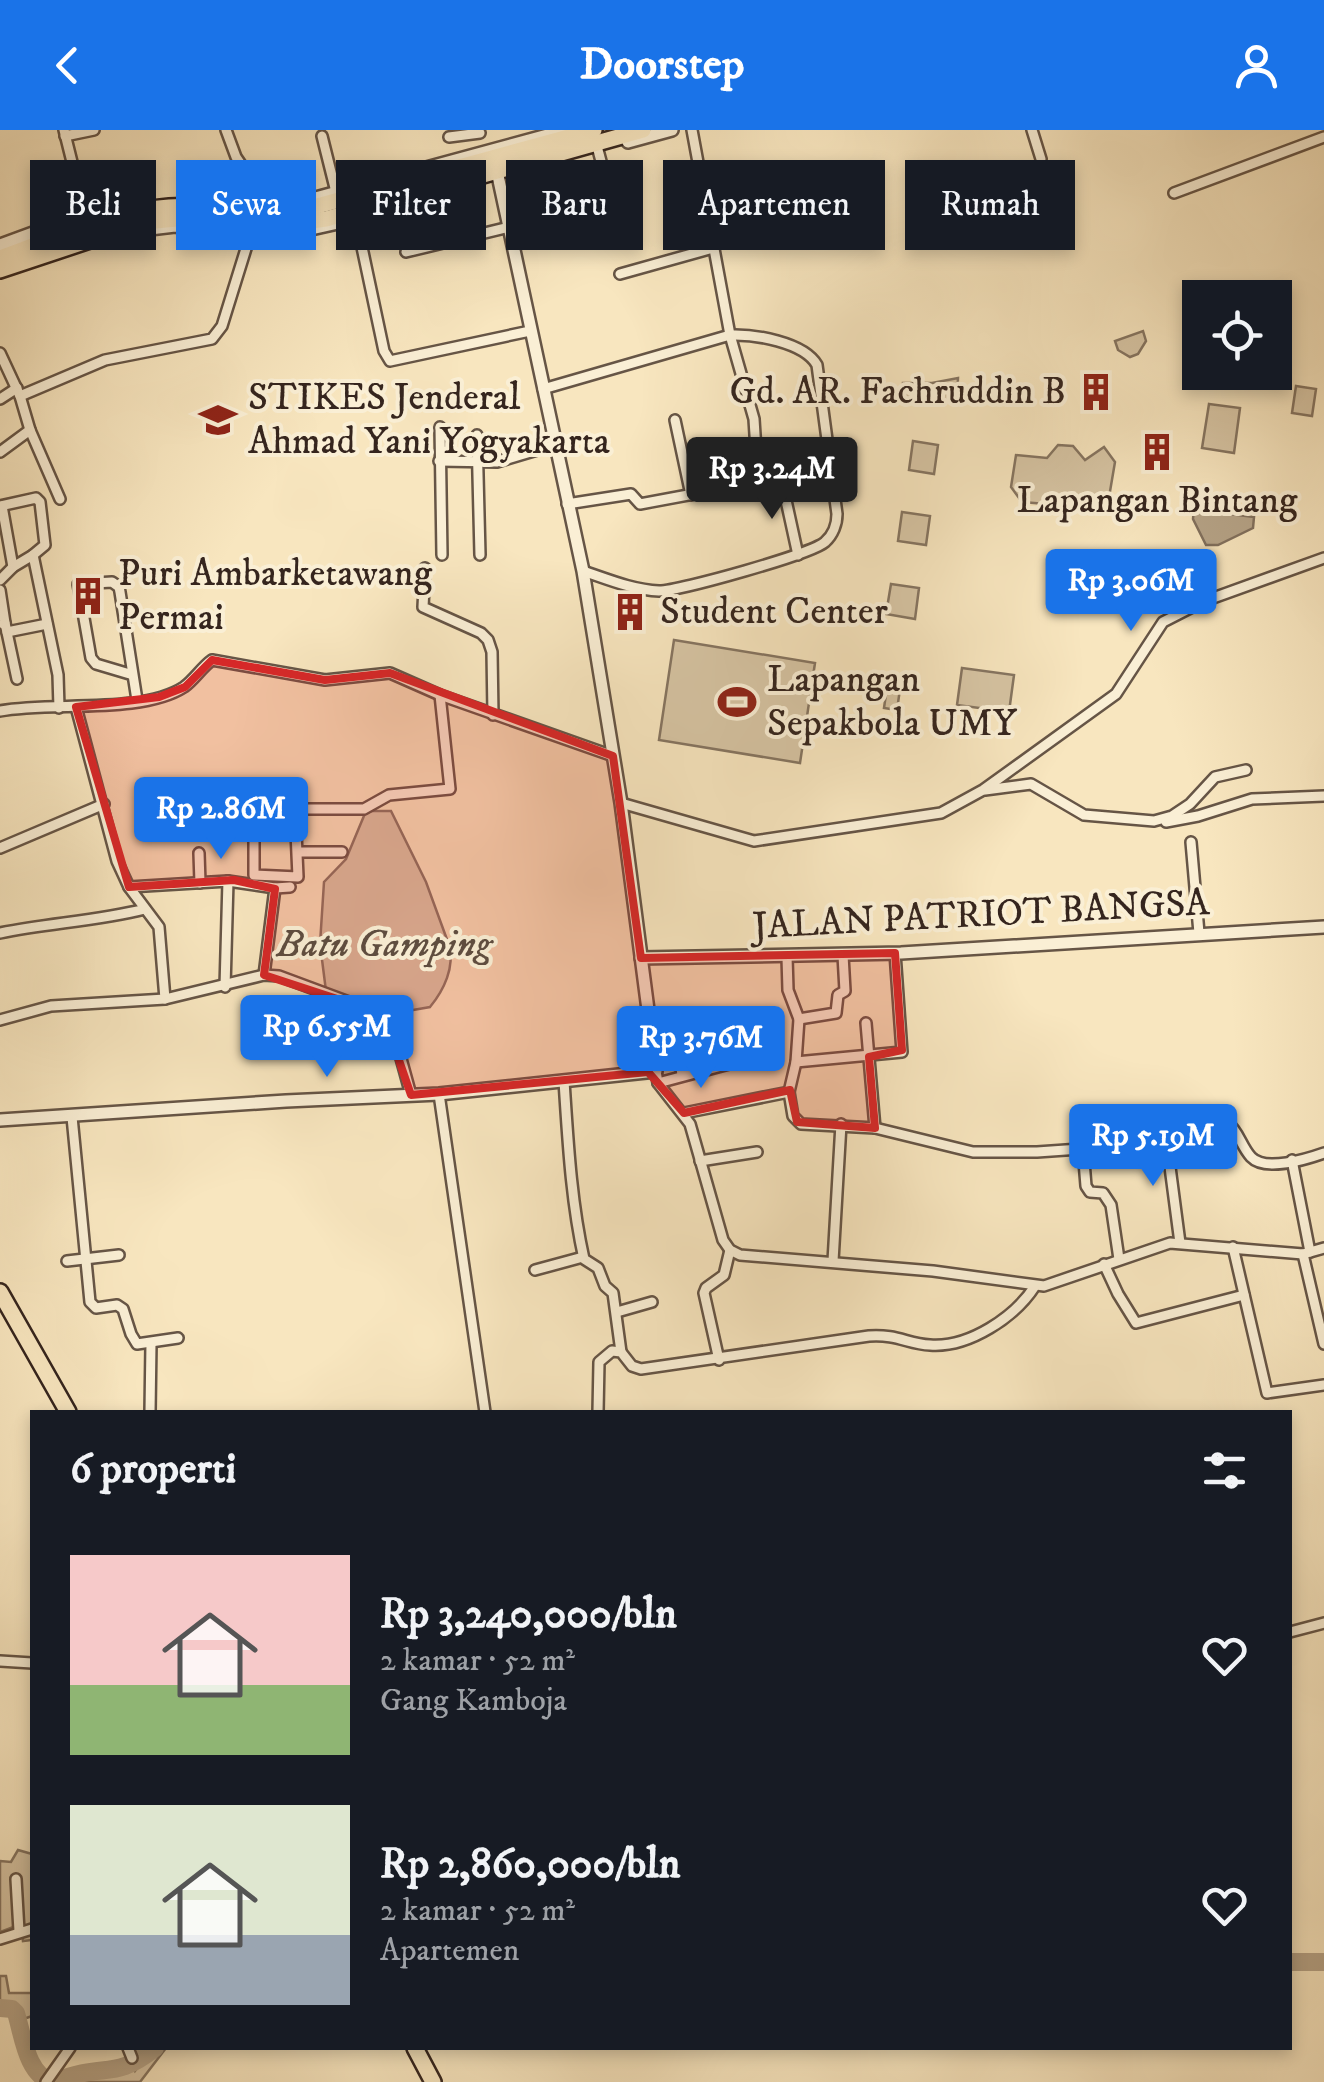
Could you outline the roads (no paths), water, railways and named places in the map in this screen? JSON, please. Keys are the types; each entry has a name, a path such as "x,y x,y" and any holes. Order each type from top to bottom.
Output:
{"highway":[{"path":"0,258 145,210 173,206 263,212 300,210 594,130"},
{"path":"0,274 144,222 188,218 277,226 326,220 639,134"},
{"path":"0,1292 67,1410"},
{"path":"416,2050 433,2082"}],"street":[{"path":"72,160 65,133 94,130"},
{"path":"226,130 238,160"},
{"path":"454,160 566,130"},
{"path":"486,178 598,150 639,134 672,130"},
{"path":"692,130 697,160"},
{"path":"1032,130 1040,159"},
{"path":"449,138 480,132 484,152"},
{"path":"316,198 336,192 322,136"},
{"path":"1174,193 1324,137"},
{"path":"598,150 601,160"},
{"path":"497,174 506,214"},
{"path":"0,274 132,231 176,226"},
{"path":"406,252 506,228"},
{"path":"0,245 30,234"},
{"path":"0,400 104,360 212,339 222,326 245,250"},
{"path":"363,250 384,350 390,361 530,331"},
{"path":"514,250 583,571 621,803 657,1077 684,1113 723,1240 730,1250 746,1256 1036,1286 1053,1284 1163,1244 1306,1253 1324,1248"},
{"path":"620,274 706,250"},
{"path":"713,250 730,335 754,419 758,482"},
{"path":"543,389 730,335 743,334 802,350 817,365 838,520 824,544 798,555 664,590 634,587 583,571"},
{"path":"2,360 19,392 30,430 60,499"},
{"path":"675,420 690,495"},
{"path":"440,427 442,554"},
{"path":"0,452 30,430"},
{"path":"477,434 480,555"},
{"path":"440,461 506,461 554,445"},
{"path":"568,504 631,494 640,504 758,482 782,482 798,555"},
{"path":"0,580 45,545 40,502 36,498 1,506 12,567"},
{"path":"33,555 58,675 59,708"},
{"path":"621,803 754,842 938,814 982,790 1116,694 1163,622 1202,602 1324,558"},
{"path":"425,568 424,607 481,632 491,647 492,715"},
{"path":"133,675 96,664 91,658 78,584 112,582 119,588 133,675 137,700"},
{"path":"0,590 17,680"},
{"path":"4,627 47,624"},
{"path":"0,711 137,700 185,687 212,660 325,680 390,672 492,715 614,756"},
{"path":"296,809 298,877 254,875 254,809 296,809 364,810 389,794 450,788 440,695"},
{"path":"76,707 118,861 129,887 158,924 164,1000"},
{"path":"1154,821 1172,816 1190,804 1215,777 1246,770"},
{"path":"982,790 1031,784 1084,815 1154,821 1178,821 1252,799 1324,796"},
{"path":"0,848 104,804"},
{"path":"1191,842 1199,933"},
{"path":"298,852 342,852"},
{"path":"199,853 200,883"},
{"path":"129,887 228,881 290,887"},
{"path":"224,987 228,881"},
{"path":"264,975 275,888"},
{"path":"0,933 48,923 98,921 145,909"},
{"name":"JALAN PATRIOT BANGSA","path":"641,958 787,958 1324,927"},
{"path":"796,1062 896,1054 902,1050 895,953"},
{"path":"798,1019 836,1014 838,995 844,990 843,955"},
{"path":"787,958 788,990 798,1019 796,1062 788,1092 797,1122 875,1128 960,1150 1007,1153 1166,1143"},
{"path":"0,1020 51,1006 164,1000 264,975 280,976 384,1015 394,1033 411,1095"},
{"path":"866,1023 875,1128"},
{"path":"676,1026 682,1075"},
{"path":"0,1120 439,1094 564,1081 682,1075 733,1063"},
{"path":"564,1081 571,1175 584,1257 598,1268 613,1293 620,1352 632,1366 641,1369 719,1360 869,1336 892,1335 931,1346 967,1338 992,1326 1036,1286"},
{"path":"684,1113 788,1092"},
{"path":"439,1094 485,1410"},
{"path":"72,1117 84,1260 92,1306 121,1306 135,1342 178,1338"},
{"path":"1180,1243 1164,1129 1227,1122 1252,1159 1271,1164 1324,1153"},
{"path":"833,1262 841,1124"},
{"path":"1084,1149 1088,1190 1103,1193 1110,1202 1119,1258"},
{"path":"700,1161 757,1152"},
{"path":"1292,1160 1324,1344"},
{"path":"1234,1247 1267,1393 1324,1385"},
{"path":"719,1360 704,1291 724,1275 730,1250"},
{"path":"68,1262 120,1255"},
{"path":"535,1270 584,1257"},
{"path":"1104,1264 1136,1323 1244,1295"},
{"path":"617,1312 652,1302"},
{"path":"150,1410 151,1343"},
{"path":"598,1410 600,1359 612,1351 620,1352"},
{"path":"1292,1631 1324,1622"},
{"path":"0,1661 30,1663"},
{"path":"16,1879 19,1931"},
{"path":"0,1939 30,1930"},
{"path":"49,2079 69,2050"}],"waterway":[{"path":"1292,1962 1324,1962"},
{"path":"0,2008 16,2013 32,2064 53,2082"},
{"path":"54,2082 129,2065 152,2050"}],"place":[{"name":"Gd. AR. Fachruddin B","path":"1096,392"},
{"name":"STIKES Jenderal Ahmad Yani Yogyakarta","path":"218,420"},
{"name":"Lapangan Bintang","path":"1157,452"},
{"name":"Puri Ambarketawang Permai","path":"88,596"},
{"name":"Student Center","path":"630,612"},
{"name":"Lapangan Sepakbola UMY","path":"737,702"}],"park label":[{"name":"Batu Gamping","path":"384,945"}]}
